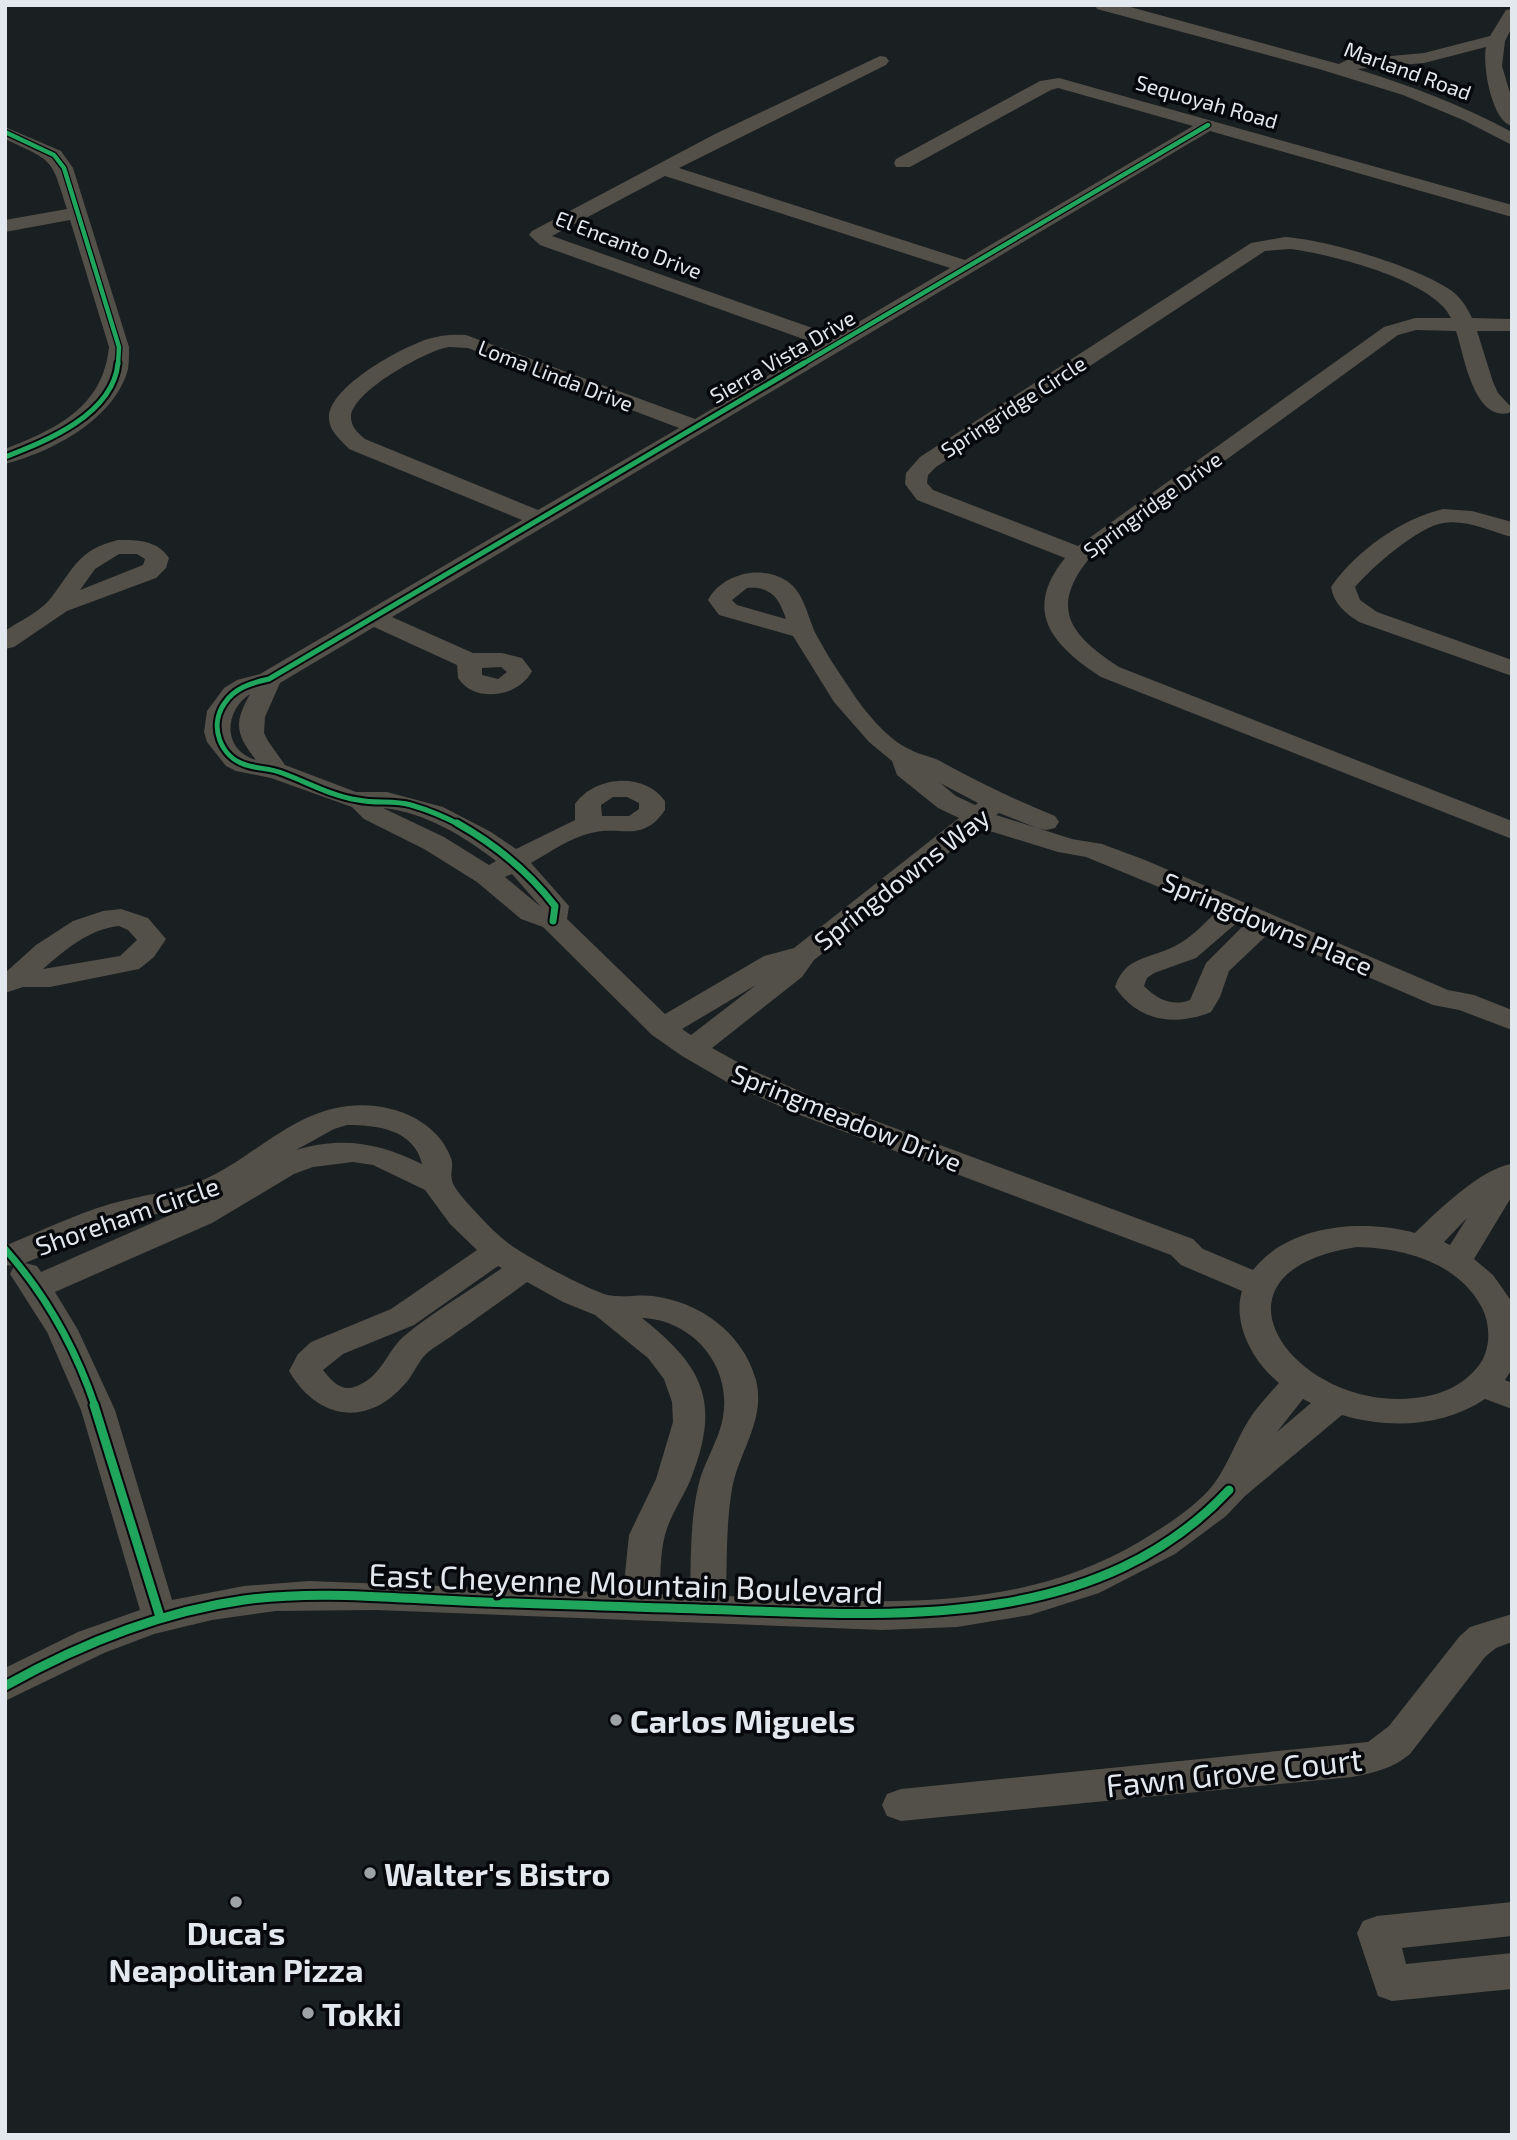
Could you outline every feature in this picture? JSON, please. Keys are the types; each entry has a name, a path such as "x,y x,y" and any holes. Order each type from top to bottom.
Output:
{"street":[{"name":"Marland Road","path":"1103,5 1147,12 1433,100 1512,140"},
{"path":"1512,15 1492,49 1495,74 1512,121"},
{"name":"Marland Road","path":"1325,65 1424,58 1495,40"},
{"name":"El Encanto Drive","path":"835,344 547,242 539,235 663,169 880,61"},
{"name":"Sequoyah Road","path":"903,163 1052,83 1065,84 1512,211"},
{"name":"Sierra Vista Drive","path":"372,617 1208,125"},
{"path":"5,132 54,155 70,181 119,348 120,362 115,380 104,396 77,420 45,441 5,457"},
{"path":"663,169 966,267"},
{"path":"5,226 78,213"},
{"name":"Springridge Circle","path":"916,484 917,473 928,462 1272,239 1309,247 1426,283 1450,299 1465,324 1487,394 1501,408"},
{"name":"Springridge Drive","path":"1512,325 1415,324 1381,337 1080,555 1054,593 1057,619 1070,641 1095,663 1128,681 1512,831"},
{"name":"Loma Linda Drive","path":"539,519 357,444 342,429 340,412 344,403 356,388 425,348 441,342 460,340 694,426"},
{"path":"891,484 916,484 925,495 940,502 1080,555"},
{"path":"1512,530 1441,510 1415,524 1347,580 1343,587 1345,599 1368,617 1512,669"},
{"path":"1320,601 1345,599"},
{"path":"5,642 58,606"},
{"path":"372,617 469,661"},
{"name":"Springmeadow Drive","path":"372,617 269,679 243,687 226,701 219,709 215,731 225,751 235,761 251,768 273,769 360,801 387,800 427,812 482,838 516,861 555,906 553,921"},
{"name":"Springdowns Place","path":"802,631 850,707 905,758 906,769 947,802 987,809 1068,846 1092,850 1236,908 1443,999 1464,1001 1512,1021"},
{"path":"269,679 255,707 250,727 258,746 268,755 273,769"},
{"name":"Springmeadow Drive","path":"360,801 373,813 434,843 486,876 531,913 553,921 662,1028 692,1049 743,1078 811,1108 1182,1247 1192,1257 1264,1277"},
{"name":"Springdowns Way","path":"692,1049 792,971 804,954 987,809"},
{"path":"486,876 589,825"},
{"path":"1236,908 1185,953 1138,970 1130,979 1129,987 1134,994 1150,1006 1178,1013 1201,1006 1209,993 1213,973 1265,921"},
{"name":"Springdowns Way","path":"662,1028 774,962 804,954"},
{"name":"Springdowns Place","path":"1443,999 1455,1012 1512,1043"},
{"name":"Shoreham Circle","path":"9,1253 78,1226 309,1157 353,1152 380,1156 436,1183 461,1216 511,1260 574,1294 607,1307 660,1350 679,1375 689,1402 690,1422 673,1479 646,1535 639,1608"},
{"path":"1422,1245 1454,1212 1511,1173"},
{"path":"1456,1262 1511,1173"},
{"name":"Shoreham Circle","path":"35,1288 201,1215 252,1175"},
{"path":"1378,1236 1422,1245 1456,1262 1487,1289 1503,1318 1506,1336 1501,1380 1466,1396 1423,1410 1383,1410 1337,1400 1300,1380 1270,1352 1259,1332 1255,1301 1264,1277 1298,1250 1318,1241 1378,1236"},
{"path":"9,1253 62,1330 98,1410 160,1617"},
{"path":"511,1260 413,1347 403,1367 390,1383 374,1393 359,1400 342,1400 326,1394 312,1382 306,1371 310,1359 323,1350 385,1326 511,1260"},
{"name":"Shoreham Circle","path":"607,1307 640,1305 669,1310 693,1320 723,1346 740,1380 740,1419 722,1458 710,1515 707,1609"},
{"name":"East Cheyenne Mountain Boulevard","path":"1229,1490 1264,1424 1300,1380"},
{"name":"East Cheyenne Mountain Boulevard","path":"5,1686 90,1642 160,1617 246,1600 284,1597 383,1598 920,1615 971,1611 1018,1603 1064,1592 1142,1557 1174,1537 1215,1506 1229,1490 1290,1442 1337,1400"},
{"path":"681,1454 722,1458"},
{"name":"Fawn Grove Court","path":"901,1805 1377,1757 1392,1749 1472,1647 1483,1637 1512,1628"},
{"path":"1512,1919 1377,1933 1392,1983 1512,1971"}],"cycle path":[{"path":"553,921 555,906 541,888 503,853 458,824 410,805 387,800 351,799 280,772 245,765 235,760 220,742 217,732 217,721 225,702 243,687 269,679 1208,125"},
{"path":"5,132 54,155 64,168 119,347 117,369 110,387 97,404 82,418 44,441 5,457"},
{"path":"5,1249 29,1276 49,1305 81,1369 105,1436 160,1617"},
{"path":"5,1686 62,1656 121,1631 213,1605 272,1597 354,1596 832,1614 933,1613 982,1608 1031,1599 1080,1585 1127,1565 1182,1532 1229,1490"}],"place":[{"name":"Carlos Miguels","path":"616,1720"},
{"name":"Walter's Bistro","path":"370,1873"},
{"name":"Duca's Neapolitan Pizza","path":"236,1902"},
{"name":"Tokki","path":"308,2013"}]}
